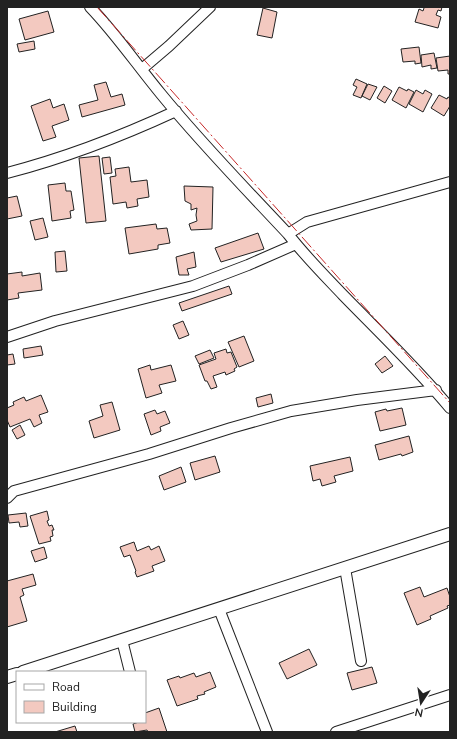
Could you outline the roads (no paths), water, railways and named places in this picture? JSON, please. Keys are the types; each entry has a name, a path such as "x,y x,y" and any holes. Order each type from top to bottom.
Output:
{"street":[{"path":"90,7 111,29 176,111 288,234 305,256 436,390 450,408"},
{"path":"142,69 210,7"},
{"path":"7,173 104,141 141,127 176,111"},
{"path":"288,234 307,222 450,182"},
{"path":"7,337 55,321 193,286 248,265 296,244"},
{"path":"7,498 14,491 149,454 291,411 357,400 436,390"},
{"path":"26,671 450,534"},
{"path":"345,568 361,661"},
{"path":"219,609 267,732"},
{"path":"122,640 130,671"},
{"path":"336,732 450,695"}]}
